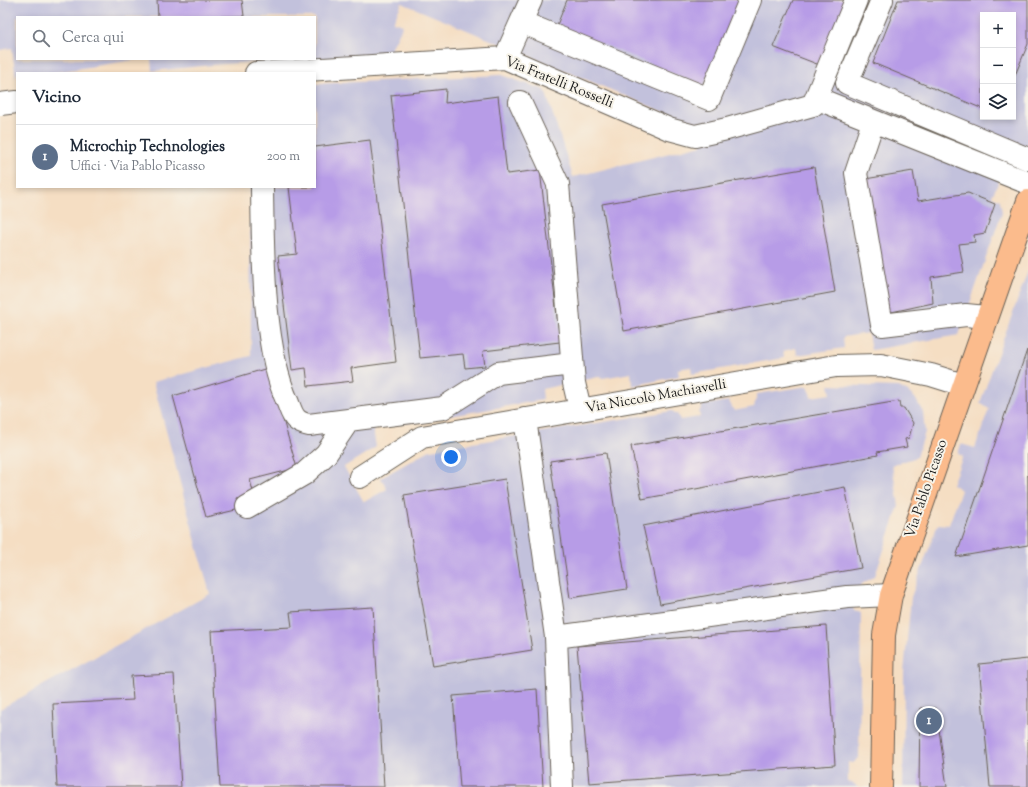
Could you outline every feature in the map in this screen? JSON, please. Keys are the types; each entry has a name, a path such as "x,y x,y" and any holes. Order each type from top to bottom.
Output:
{"main road":[{"name":"Via Pablo Picasso","path":"881,787 884,635 891,595 986,317 1028,201"}],"street":[{"path":"505,58 531,0"},
{"path":"521,22 709,99 750,0"},
{"path":"856,0 816,98 1028,182"},
{"path":"882,0 847,83 1028,159"},
{"name":"Via Fratelli Rosselli","path":"273,72 505,58 669,129 695,136 727,129 813,105 816,98"},
{"path":"0,104 16,102"},
{"path":"520,102 558,184 572,364 574,383 580,410"},
{"path":"871,128 856,173 882,325 966,315 986,317"},
{"path":"262,188 266,290 272,346 283,391 295,418 302,424 310,425 443,408 498,373 572,364"},
{"name":"Via Niccolò Machiavelli","path":"360,477 422,437 836,366 881,365 931,375 963,385"},
{"path":"525,419 556,637 562,787"},
{"path":"247,507 304,474 326,454 349,420"},
{"path":"556,637 847,597 891,595"}],"shaded area":[{"path":"0,0 1028,0 1028,142 1011,184 1000,179 992,196 1000,200 1002,212 959,335 871,350 868,333 843,337 844,348 797,355 796,348 783,351 784,358 692,374 691,367 678,369 679,376 632,386 631,373 603,378 598,377 542,389 543,400 373,429 376,447 344,467 364,502 387,489 381,478 430,450 672,411 678,415 680,420 700,417 699,412 703,405 729,401 734,411 754,407 757,394 808,386 811,397 831,394 829,385 899,387 908,392 915,398 923,412 925,432 917,457 892,465 899,506 875,576 862,584 858,591 853,610 861,613 859,758 853,763 848,762 848,782 858,787 0,787 0,709 210,594 153,382 251,356 250,188 316,188 316,84 501,75 545,90 573,177 702,145 695,125 402,3 393,22 403,25 386,59 316,59 316,16 16,16 16,60 133,60 57,72 16,72 16,79 12,48 0,50"},
{"path":"151,60 285,60 222,64 152,71"},
{"path":"1028,271 1028,787 903,787 904,673 911,597 938,524 949,525 961,490 952,484 963,456 958,454 961,444 975,448 989,409 980,403"}],"building":[{"path":"157,0 242,0 244,16 158,16"},
{"path":"567,0 739,0 703,86 557,25"},
{"path":"793,0 849,0 822,66 773,47"},
{"path":"898,0 1028,0 1028,44 1016,73 1016,12 980,12 980,108 873,63"},
{"path":"446,89 445,103 498,96 507,174 540,170 560,342 483,351 485,366 465,368 463,354 420,358 391,95"},
{"path":"370,140 396,362 351,368 353,381 308,386 306,368 292,370 278,256 297,254 289,188 316,188 316,147"},
{"path":"814,167 835,292 624,331 602,204"},
{"path":"913,171 918,201 968,193 995,204 985,233 974,235 975,242 959,244 964,272 931,277 933,303 887,313 865,179"},
{"path":"1027,350 1028,545 956,557"},
{"path":"268,368 297,468 250,480 254,495 237,499 240,509 206,517 173,396"},
{"path":"899,401 900,408 904,408 913,423 909,438 905,439 907,447 877,452 878,455 642,499 631,446"},
{"path":"606,453 627,589 570,598 550,461"},
{"path":"505,479 532,650 433,666 404,495"},
{"path":"845,487 861,568 660,604 643,526"},
{"path":"373,607 384,787 220,787 211,631 292,627 290,612"},
{"path":"826,626 835,765 589,783 577,646"},
{"path":"1028,659 1028,787 990,787 979,664"},
{"path":"174,674 181,787 57,787 53,704 133,700 131,676"},
{"path":"537,689 543,787 460,787 453,696"},
{"path":"920,708 936,708 947,787 919,787"}],"place":[{"name":"Microchip Technologies","path":"929,721"}]}
